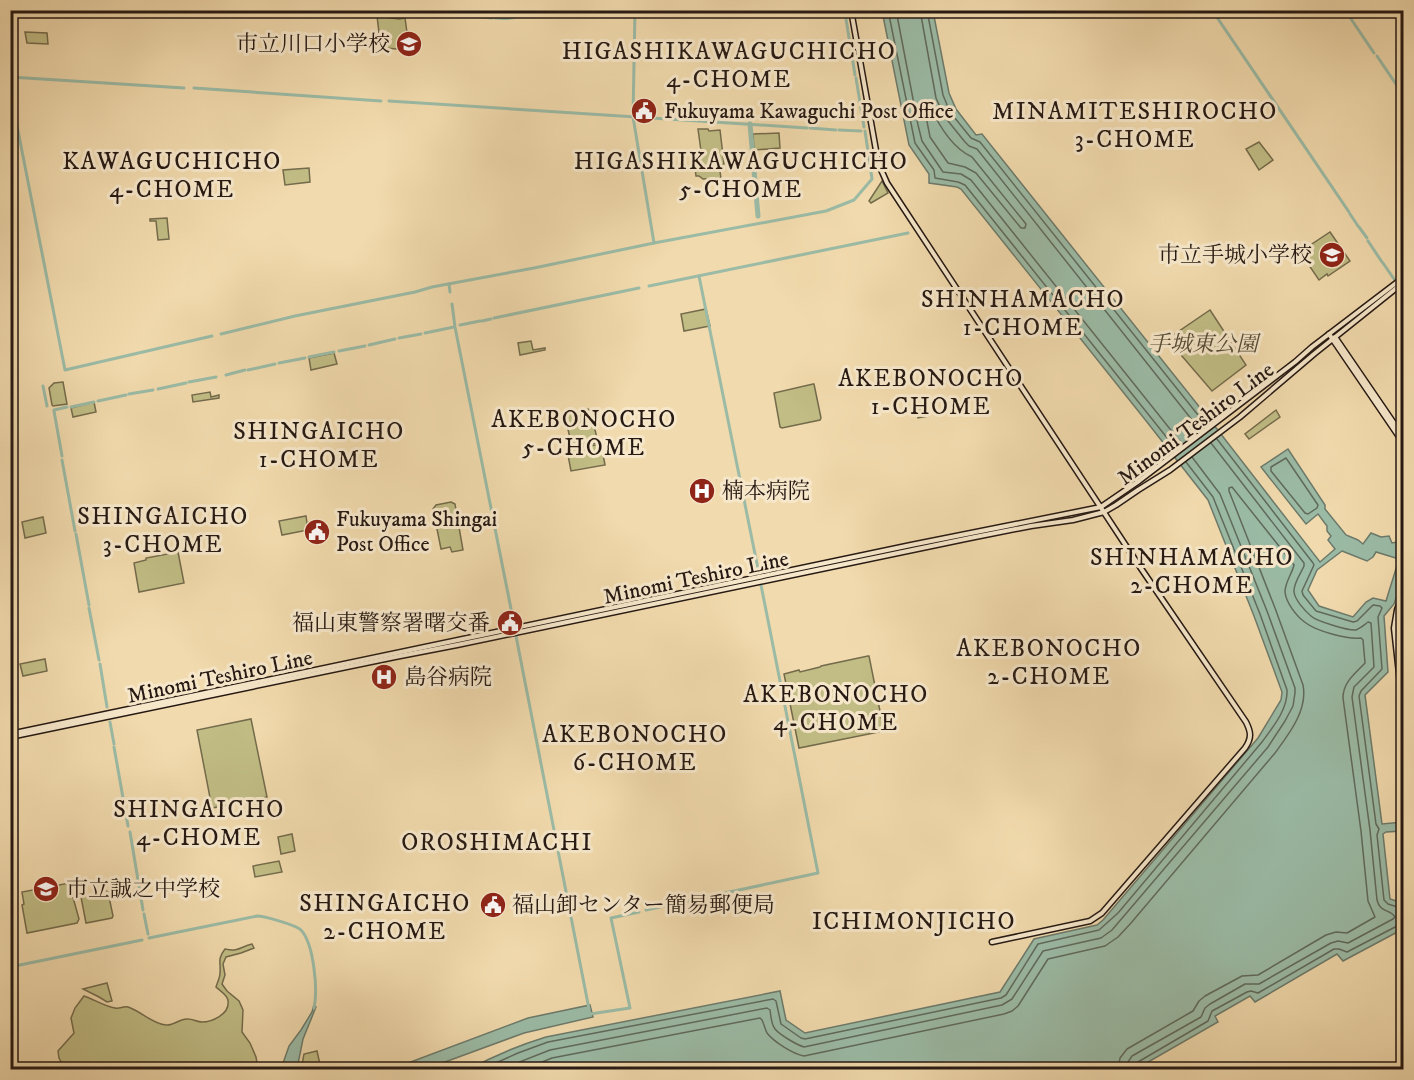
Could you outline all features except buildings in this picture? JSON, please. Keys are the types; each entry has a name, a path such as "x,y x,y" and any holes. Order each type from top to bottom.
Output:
{"main road":[{"path":"851,10 877,156 884,177 1250,729 1250,739 1245,748 1102,913 1090,921 992,942"},
{"name":"Minomi Teshiro Line","path":"1102,509 1404,277"},
{"name":"Minomi Teshiro Line","path":"10,735 970,538 1073,520 1116,505 1170,470 1240,417 1271,389 1404,282"},
{"path":"1329,334 1404,438"},
{"path":"1334,338 1404,444"},
{"path":"1404,590 1394,628 1404,719"},
{"path":"1404,601 1399,618 1398,636 1404,686"}],"green space":[{"path":"377,16 405,18 409,47 385,48 380,41"},
{"path":"25,32 47,33 48,44 27,43"},
{"path":"698,129 720,130 724,164 719,165 721,178 703,179 696,176 693,152 701,151"},
{"path":"779,133 780,148 754,150 753,134"},
{"path":"1259,142 1273,160 1259,170 1246,149"},
{"path":"309,168 310,182 285,185 283,170"},
{"path":"882,181 888,193 871,203 869,201"},
{"path":"167,218 169,239 158,240 156,221 150,221 150,219"},
{"path":"1330,232 1350,261 1319,280 1300,252"},
{"path":"706,309 710,326 684,331 681,314"},
{"name":"手城東公園","path":"1210,310 1246,365 1212,391 1169,341 1169,338"},
{"path":"531,341 533,350 545,348 545,350 520,355 518,343"},
{"path":"334,353 337,364 311,370 309,358"},
{"path":"63,382 67,404 53,406 49,388 54,383"},
{"path":"814,384 820,420 780,427 774,393"},
{"path":"210,392 211,397 219,395 219,398 193,402 192,395"},
{"path":"94,402 96,412 73,417 71,408"},
{"path":"926,404 929,416 918,418 915,406"},
{"path":"588,409 591,412 598,443 572,448 565,415"},
{"path":"1276,410 1280,417 1249,439 1245,434"},
{"path":"601,444 605,465 571,471 567,450"},
{"path":"451,502 455,504 463,550 452,552 450,547 441,549 433,509 436,505"},
{"path":"306,516 308,530 282,535 279,521"},
{"path":"43,517 46,533 25,538 22,522"},
{"path":"178,552 184,583 139,592 134,563 146,560 146,558"},
{"path":"869,656 884,731 799,748 784,674"},
{"path":"45,659 47,671 23,676 20,664"},
{"path":"251,719 267,797 212,808 197,730"},
{"path":"292,834 295,851 281,854 278,837"},
{"path":"279,861 282,872 255,877 253,866"},
{"path":"69,883 79,919 77,923 27,933 22,892"},
{"path":"106,891 112,918 86,923 81,897"},
{"path":"252,944 254,948 226,957 223,964 225,975 222,984 239,1001 243,1010 242,1032 250,1043 258,1069 65,1069 58,1051 74,1033 71,1018 84,996 111,1007 128,1007 161,1024 169,1025 185,1019 211,1021 223,1013 228,1006 227,997 216,987 223,952 225,949 237,950"},
{"path":"107,983 112,1001 107,1002 83,989"},
{"path":"317,1051 321,1069 301,1069 304,1054"}],"water":[{"path":"882,11 933,11 949,93 956,109 976,135 982,134 1320,562 1335,549 1328,540 1331,536 1327,531 1327,526 1318,514 1306,524 1261,467 1288,449 1325,505 1325,509 1346,535 1363,544 1371,533 1381,537 1389,536 1392,543 1403,541 1403,577 1394,604 1384,616 1388,672 1365,695 1382,824 1403,822 1403,831 1383,834 1390,899 1403,903 1403,929 1343,961 1337,954 1255,1002 1250,996 1215,1016 1218,1022 1136,1069 468,1070 507,1051 546,1037 780,991 786,1020 805,1033 1000,992 1034,939 1097,925 1103,920 1258,738 1281,700 1282,692 1208,500 961,189 929,183 929,174 909,145","holes":["1342,551 1367,561 1376,552 1399,559 1386,601 1373,598 1366,602 1353,617 1319,606 1308,590 1317,570"]},
{"path":"314,1005 316,1007 303,1039 297,1069 281,1069 289,1046 312,1012"},
{"path":"590,1005 593,1017 524,1033 426,1069 392,1069 528,1018"}],"waterway":[{"path":"415,10 430,12"},
{"path":"495,18 513,18 528,10"},
{"path":"635,10 633,117 654,243"},
{"path":"844,10 845,16"},
{"path":"1212,10 1349,212"},
{"path":"1345,10 1374,53"},
{"path":"434,12 492,18"},
{"path":"846,19 855,75"},
{"path":"1377,56 1404,96"},
{"path":"10,77 184,88"},
{"path":"856,78 864,127"},
{"path":"194,88 381,101"},
{"path":"10,90 65,370 212,336"},
{"path":"389,101 807,128"},
{"path":"750,124 758,216"},
{"path":"810,128 836,130"},
{"path":"839,130 861,131"},
{"path":"221,334 432,287 826,211 854,200 872,179 865,131"},
{"path":"1350,214 1358,226"},
{"path":"1359,227 1367,238"},
{"path":"649,286 908,233"},
{"path":"1368,241 1382,262"},
{"path":"1383,263 1394,279"},
{"path":"699,276 759,574"},
{"path":"449,284 450,292"},
{"path":"494,318 639,288"},
{"path":"452,304 514,624"},
{"path":"482,321 491,319"},
{"path":"460,325 480,321"},
{"path":"425,333 454,327"},
{"path":"399,338 421,334"},
{"path":"369,345 395,339"},
{"path":"339,351 365,346"},
{"path":"309,357 334,352"},
{"path":"279,363 305,358"},
{"path":"248,370 275,364"},
{"path":"226,375 245,370"},
{"path":"189,382 216,377"},
{"path":"158,389 186,383"},
{"path":"43,386 47,406"},
{"path":"129,394 153,390"},
{"path":"98,401 126,395"},
{"path":"71,407 94,402"},
{"path":"54,410 67,407"},
{"path":"54,411 62,456"},
{"path":"62,460 75,531"},
{"path":"76,534 89,605"},
{"path":"646,910 818,873 761,585"},
{"path":"89,608 99,660"},
{"path":"516,636 589,1009"},
{"path":"100,664 107,707"},
{"path":"110,722 114,744"},
{"path":"114,747 128,826"},
{"path":"130,832 143,910"},
{"path":"590,1014 630,1008 611,918 639,912"},
{"path":"144,914 148,934"},
{"path":"149,938 257,916 293,926 301,930 312,956 315,979 314,1008"},
{"path":"10,967 142,940"}],"place":[{"name":"市立川口小学校","path":"409,44"},
{"name":"Fukuyama Kawaguchi Post Office","path":"644,111"},
{"name":"市立手城小学校","path":"1332,255"},
{"name":"楠本病院","path":"702,491"},
{"name":"Fukuyama Shingai Post Office","path":"317,532"},
{"name":"福山東警察署曙交番","path":"510,623"},
{"name":"島谷病院","path":"384,677"},
{"name":"市立誠之中学校","path":"46,889"},
{"name":"福山卸センター簡易郵便局","path":"493,905"}],"district":[{"name":"HIGASHIKAWAGUCHICHO 4-CHOME","path":"729,66"},
{"name":"MINAMITESHIROCHO 3-CHOME","path":"1135,126"},
{"name":"KAWAGUCHICHO 4-CHOME","path":"172,176"},
{"name":"HIGASHIKAWAGUCHICHO 5-CHOME","path":"741,176"},
{"name":"SHINHAMACHO 1-CHOME","path":"1023,314"},
{"name":"AKEBONOCHO 1-CHOME","path":"931,393"},
{"name":"AKEBONOCHO 5-CHOME","path":"584,434"},
{"name":"SHINGAICHO 1-CHOME","path":"319,446"},
{"name":"SHINGAICHO 3-CHOME","path":"163,531"},
{"name":"SHINHAMACHO 2-CHOME","path":"1192,572"},
{"name":"AKEBONOCHO 2-CHOME","path":"1049,663"},
{"name":"AKEBONOCHO 4-CHOME","path":"836,709"},
{"name":"AKEBONOCHO 6-CHOME","path":"635,749"},
{"name":"SHINGAICHO 4-CHOME","path":"199,824"},
{"name":"OROSHIMACHI","path":"497,843"},
{"name":"SHINGAICHO 2-CHOME","path":"385,918"},
{"name":"ICHIMONJICHO","path":"914,922"}]}
